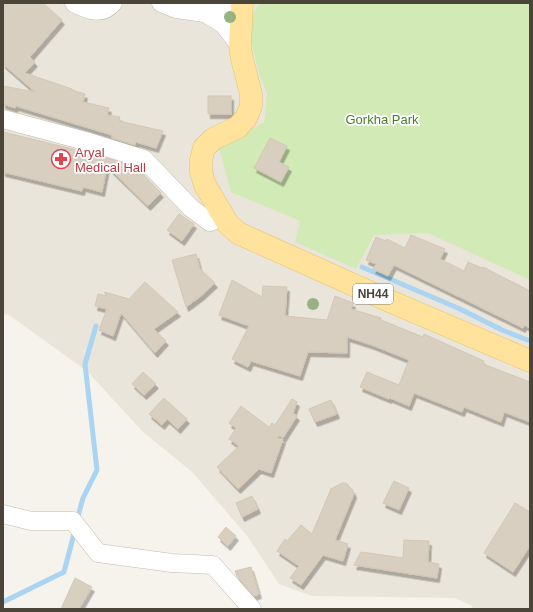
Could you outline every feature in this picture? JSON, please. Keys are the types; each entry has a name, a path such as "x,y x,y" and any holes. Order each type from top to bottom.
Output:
{"main road":[{"name":"NH44","path":"242,3 240,46 251,94 251,106 246,118 238,127 213,139 204,148 201,160 201,172 205,185 228,224 238,233 387,300 530,361"}],"street":[{"path":"74,3 85,9 100,11 110,7 113,3"},
{"path":"161,3 176,9 205,13 223,24 240,46"},
{"path":"205,13 228,3"},
{"path":"3,119 89,142 144,159 191,208 210,222 224,216"},
{"path":"3,514 31,521 73,521 98,553 172,563 213,565 252,609"}],"shaded area":[{"path":"3,3 530,3 530,609 472,609 472,606 455,598 312,596 279,584 248,537 192,472 142,431 88,372 9,315 3,314"}],"green space":[{"name":"Gorkha Park","path":"260,3 530,3 530,280 428,233 374,235 356,269 295,242 300,221 231,192 219,148 264,122 267,94 258,70 250,35 251,16"}],"building":[{"path":"3,3 43,3 62,20 30,57 35,62 25,73 85,94 83,102 109,108 107,115 120,117 119,121 163,131 156,148 136,142 135,145 112,138 112,135 16,106 15,108 3,104 3,86 35,92 3,64"},
{"path":"208,96 231,96 231,114 208,114"},
{"path":"3,132 97,155 136,167 161,193 148,206 107,166 102,192 83,187 82,191 3,172"},
{"path":"270,138 287,146 279,162 289,167 281,182 254,168"},
{"path":"179,214 194,224 182,241 167,230"},
{"path":"411,235 445,249 440,259 464,271 468,262 482,268 483,267 530,291 530,328 524,325 523,328 394,265 388,276 373,269 376,264 366,260 376,237 386,241 387,239 405,248"},
{"path":"196,254 200,269 215,283 186,307 172,260"},
{"path":"232,280 262,297 263,286 287,287 285,316 327,320 335,296 353,303 351,309 381,318 381,320 423,337 424,334 484,361 483,364 530,382 530,422 504,412 501,422 464,407 462,412 414,393 409,406 360,387 367,372 399,385 409,360 347,337 347,353 308,352 300,376 251,361 248,367 232,359 249,326 219,315"},
{"path":"145,282 178,312 154,329 166,341 155,353 121,313 113,336 99,330 107,309 95,306 98,294 107,296 104,292 129,299"},
{"path":"143,372 156,384 144,395 132,384"},
{"path":"164,398 187,419 178,429 167,419 162,425 149,414"},
{"path":"292,399 297,402 293,413 297,416 283,438 280,436 275,438 283,439 271,473 259,469 238,489 217,467 239,446 229,439 236,428 229,423 241,406 269,427 272,423 275,425"},
{"path":"331,400 337,414 315,422 309,409"},
{"path":"394,481 409,488 399,510 383,503"},
{"path":"342,483 346,483 352,489 354,494 335,540 348,544 343,561 323,555 301,585 290,578 299,566 277,551 285,539 287,541 301,525 312,534 331,489"},
{"path":"252,496 258,509 242,517 236,503"},
{"path":"515,503 530,512 530,546 513,572 484,553"},
{"path":"226,527 236,536 228,546 218,537"},
{"path":"404,540 429,541 428,562 439,564 437,578 354,565 361,552 403,558"},
{"path":"251,567 259,594 254,596 237,576 235,571"},
{"path":"75,578 92,587 79,609 61,609"}],"waterway":[{"path":"362,267 460,309 502,330 530,341"},
{"path":"77,520 83,498 97,470 85,364 96,326"},
{"path":"3,602 64,572 75,530"}],"place":[{"name":"Aryal Medical Hall","path":"61,159"}]}
